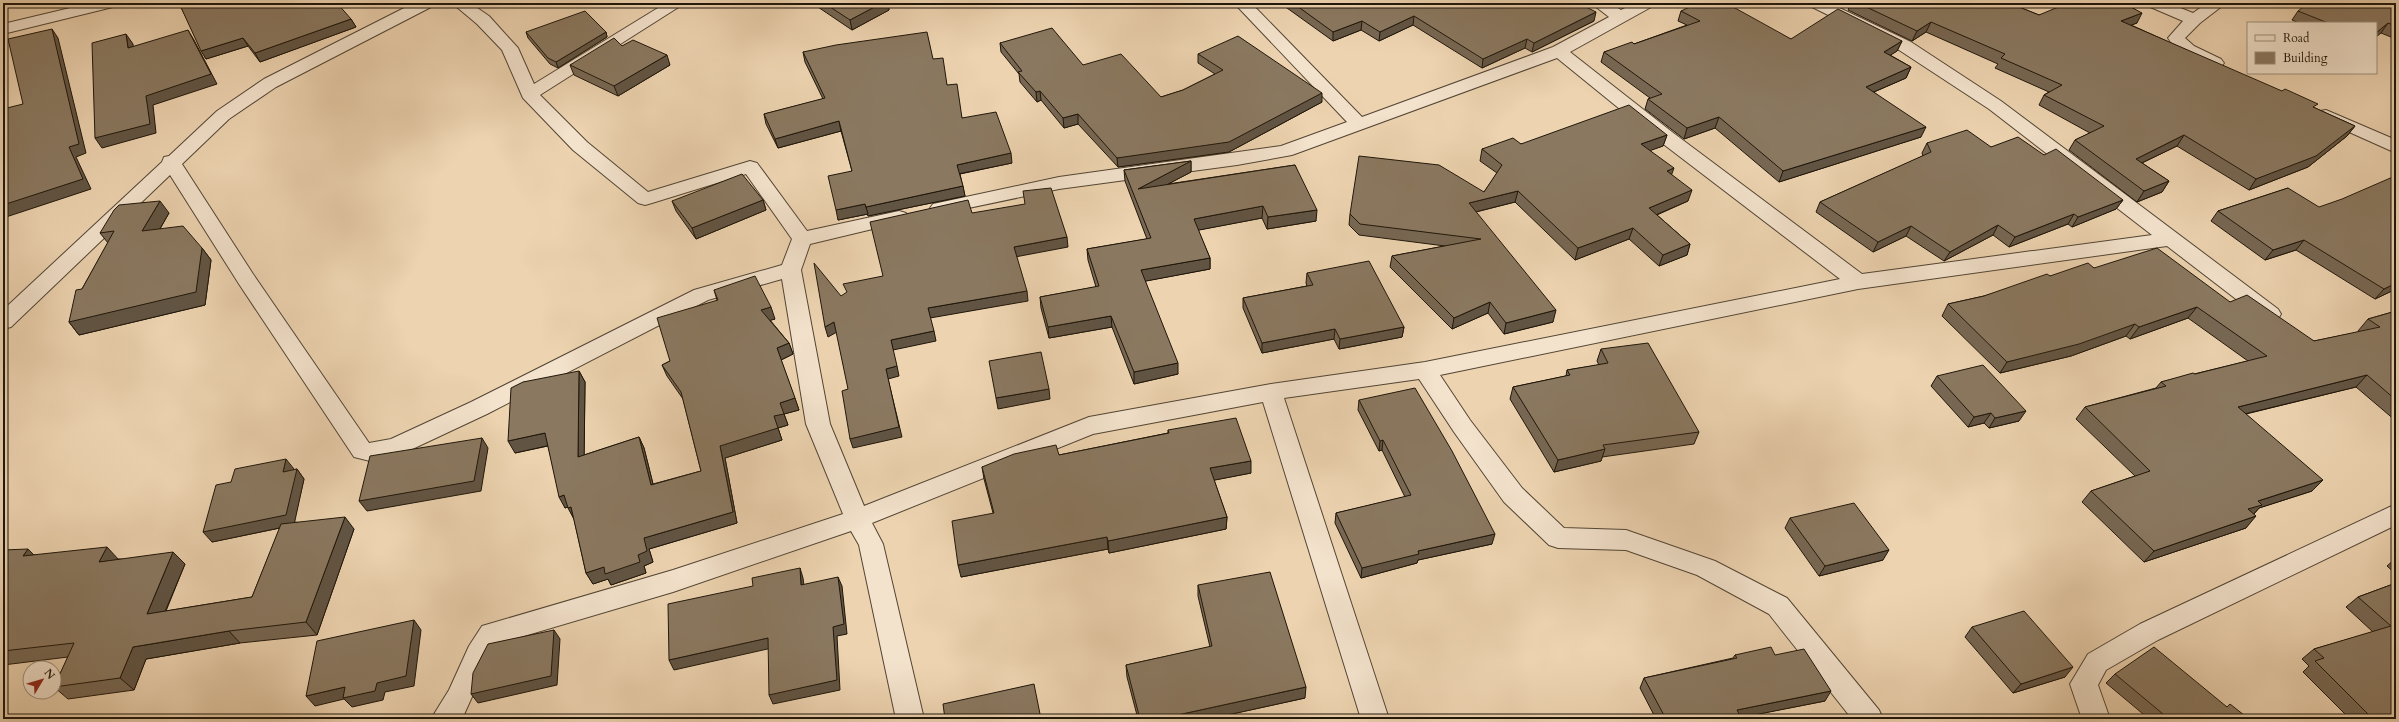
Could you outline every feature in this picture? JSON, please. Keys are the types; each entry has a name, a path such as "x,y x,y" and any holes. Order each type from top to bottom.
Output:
{"street":[{"path":"3,29 58,9 111,3"},
{"path":"3,322 171,161 222,115 270,83 426,3"},
{"path":"460,3 483,20 510,48 529,94 580,146 645,199 750,167 802,239"},
{"path":"529,94 677,3"},
{"path":"1242,3 1359,124"},
{"path":"1599,3 1620,17"},
{"path":"802,239 1059,183 1285,151 1559,51 1647,3"},
{"path":"1816,3 1905,46 1995,105 2285,326"},
{"path":"2154,3 2194,19"},
{"path":"2218,3 2194,19 2176,38 2188,50 2227,69"},
{"path":"1559,51 1665,136 1858,282"},
{"path":"2313,109 2396,147"},
{"path":"171,161 246,279 362,451 374,453 405,443 479,408 701,295 791,270"},
{"path":"802,239 791,270 818,424 857,519 871,544 910,719"},
{"path":"445,719 468,680 485,641 491,634 673,581 857,519 1089,426 1271,392 1425,370 1858,282 2169,239"},
{"path":"1425,370 1462,426 1513,495 1558,538 1626,540 1706,568 1778,606 1869,719"},
{"path":"1271,392 1375,719"},
{"path":"2096,719 2084,684 2097,662 2149,632 2217,598 2396,514"}],"building":[{"path":"179,3 337,3 351,19 255,53 243,38 201,51"},
{"path":"824,3 882,3 850,20"},
{"path":"1293,3 1578,3 1596,12 1534,43 1527,39 1483,59 1414,16 1380,32 1362,21 1333,32"},
{"path":"1698,3 1726,3 1791,39 1838,9 1902,41 1884,52 1911,67 1866,87 1926,127 1783,171 1719,117 1687,128 1648,99 1662,94 1604,52 1632,42 1634,44 1700,21 1681,11"},
{"path":"1858,3 2009,3 2039,15 2068,3 2136,3 2129,6 2142,13 2121,21 2282,91 2285,89 2318,104 2313,107 2355,126 2316,156 2256,179 2184,135 2136,159 2169,181 2144,191 2075,140 2104,126 2044,95 2062,85 2001,58 2005,54 1931,22 1917,31"},
{"path":"2308,3 2396,3 2396,26 2388,23 2377,32 2377,22 2326,22 2298,11"},
{"path":"585,11 606,32 556,62 548,58 526,32"},
{"path":"1052,28 1083,65 1121,54 1161,97 1183,90 1223,70 1198,54 1238,36 1322,93 1229,142 1117,158 1078,114 1063,118 1040,91 1036,92 1018,72 1022,71 1000,43"},
{"path":"52,29 79,144 69,147 83,179 3,205 3,109 23,104 8,39"},
{"path":"188,30 211,74 146,96 150,124 95,138 92,43 126,34 128,48"},
{"path":"927,32 933,59 943,58 947,85 957,84 962,118 996,112 1011,153 957,165 963,186 866,207 865,204 836,210 828,176 852,171 839,121 775,139 764,114 825,98 803,52 836,45"},
{"path":"614,38 622,46 633,40 667,55 614,86 570,65"},
{"path":"1629,105 1667,135 1641,144 1674,168 1667,171 1692,190 1649,208 1690,244 1663,255 1633,228 1578,248 1518,191 1469,203 1556,310 1506,323 1490,302 1454,318 1392,256 1481,239 1360,224 1350,214 1359,156 1439,165 1484,192 1502,165 1482,149 1513,138 1521,144"},
{"path":"1967,130 1991,147 2018,137 2044,155 2056,149 2123,200 2078,217 2074,214 2015,237 1998,225 1950,252 1911,226 1878,242 1820,202 1931,152 1927,143"},
{"path":"1191,161 1138,189 1295,165 1317,210 1268,217 1263,206 1194,219 1210,258 1141,270 1178,363 1134,372 1111,316 1048,327 1040,297 1099,286 1087,249 1151,238 1124,170"},
{"path":"742,174 763,200 692,228 672,201"},
{"path":"2395,176 2396,283 2384,289 2304,240 2273,250 2218,211 2288,188 2319,207 2342,199"},
{"path":"1051,188 1067,237 1014,247 1027,291 928,308 934,331 891,340 897,366 886,369 899,427 850,439 842,391 848,389 834,322 825,327 814,263 841,296 847,292 843,284 883,276 870,222 968,200 972,213 1025,204 1023,191"},
{"path":"160,201 142,231 183,226 202,248 196,292 69,322 76,290 82,289 114,231 100,233 114,210 119,205"},
{"path":"2157,248 2230,302 2247,295 2314,341 2380,327 2368,319 2396,311 2396,400 2367,375 2238,407 2323,480 2258,501 2262,505 2248,509 2256,516 2154,551 2091,491 2150,471 2085,407 2166,386 2161,382 2193,373 2195,374 2267,356 2197,307 2139,327 2135,324 2079,344 2007,362 1948,304 1984,296 2047,274 2050,276 2088,263 2094,268"},
{"path":"1369,261 1404,327 1340,339 1335,329 1262,343 1243,298 1313,285 1307,273"},
{"path":"755,276 771,307 761,310 789,343 777,348 795,398 780,403 784,414 774,416 778,428 720,446 733,512 644,538 647,551 638,555 640,562 605,574 604,567 586,573 571,507 568,508 564,495 559,497 545,433 508,441 511,388 523,382 579,371 578,457 639,437 651,485 701,471 681,392 662,365 670,361 657,318 718,300 714,290"},
{"path":"1648,343 1699,432 1603,445 1605,449 1558,460 1513,387 1570,375 1567,370 1608,363 1601,349"},
{"path":"1041,352 1049,389 996,398 989,361"},
{"path":"1983,365 2026,411 1995,418 1991,413 1974,417 1937,376"},
{"path":"1415,388 1452,451 1495,534 1418,551 1419,554 1362,568 1336,513 1411,495 1383,440 1380,441 1359,400"},
{"path":"1236,418 1251,461 1210,468 1227,517 1108,541 1107,537 958,565 952,521 994,513 982,467 1014,454 1056,445 1059,455 1169,433 1168,430"},
{"path":"482,438 474,481 359,501 370,456"},
{"path":"286,459 283,472 297,469 286,515 203,532 216,485 231,482 235,469"},
{"path":"1854,503 1889,550 1825,566 1790,518"},
{"path":"345,517 306,622 229,631 133,647 120,678 62,686 62,669 74,643 3,651 3,550 28,549 23,556 107,547 99,562 173,552 147,614 252,597 281,524"},
{"path":"800,568 801,585 838,577 844,624 833,627 837,680 769,695 768,638 669,660 668,604 753,586 752,578"},
{"path":"1270,572 1306,687 1159,719 1140,719 1126,665 1212,646 1198,585"},
{"path":"2396,583 2396,719 2373,719 2315,661 2324,658 2314,649 2391,626 2358,597"},
{"path":"2024,611 2073,667 2021,684 1972,627"},
{"path":"414,620 406,676 377,683 375,691 343,698 345,687 306,696 317,641"},
{"path":"554,630 551,676 471,694 473,673 488,644"},
{"path":"1771,647 1775,655 1804,649 1831,691 1737,710 1742,719 1666,719 1644,678 1737,658 1735,655"},
{"path":"2154,647 2227,707 2230,704 2249,719 2169,719 2115,674"},
{"path":"1034,684 1041,719 945,719 943,704"}]}
